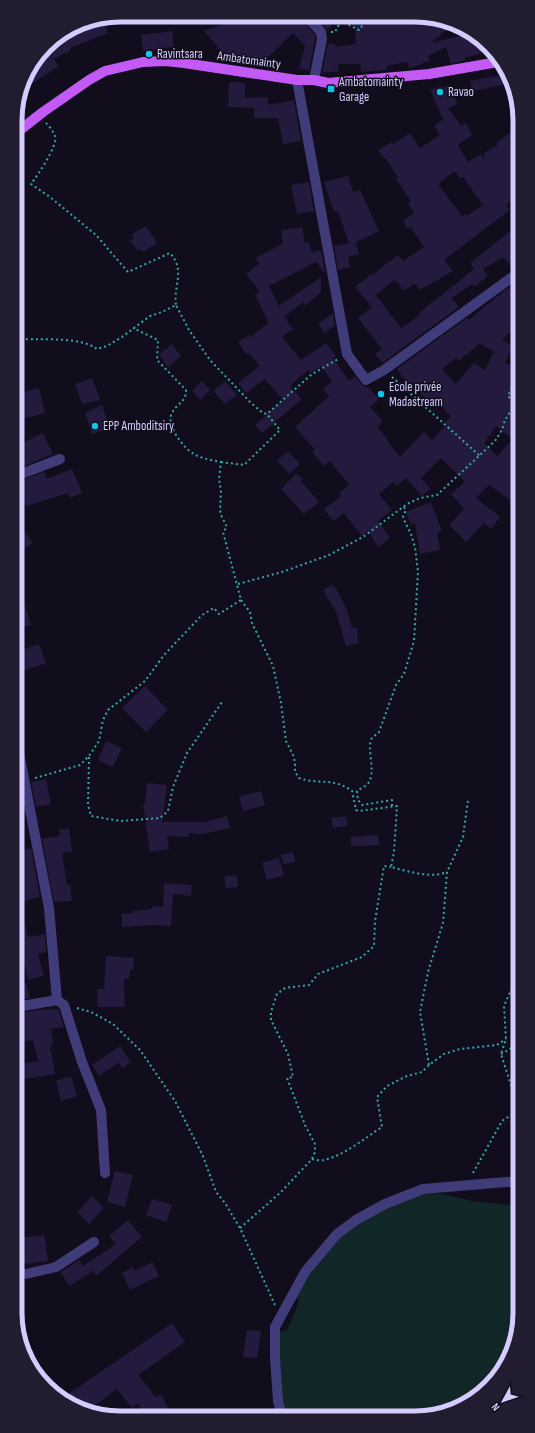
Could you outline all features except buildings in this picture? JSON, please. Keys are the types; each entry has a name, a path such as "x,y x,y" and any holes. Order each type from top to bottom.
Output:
{"main road":[{"name":"Ambatomainty","path":"22,128 89,80 105,72 143,62 165,61 184,63 297,80 314,80 328,83 429,74 495,63"}],"street":[{"path":"312,22 321,32 322,39 314,80"},
{"path":"297,80 348,354 366,380 384,370 513,277"},
{"path":"22,474 60,459"},
{"path":"22,771 49,908 61,1002 101,1110 105,1173"},
{"path":"22,1006 61,1002"},
{"path":"281,1411 278,1401 275,1358 275,1327 305,1272 336,1234 356,1220 385,1204 423,1189 513,1182"},
{"path":"22,1273 26,1274 56,1267 94,1242"}],"path":[{"path":"321,32 335,32 340,22"},
{"path":"342,22 358,30 361,28 364,22"},
{"path":"43,112 46,122 55,135 55,140 47,160 31,184 50,197 96,235 128,272 170,253 175,258 179,274 175,296 176,305 189,330 210,360 251,402 267,414 280,430 244,465 200,457 187,450 174,432 170,421 171,413 181,404 186,396 186,390 157,360 158,340 133,328"},
{"path":"22,339 71,340 92,345 97,349 107,346 117,340 150,316 176,305"},
{"path":"267,414 312,374 348,354"},
{"path":"384,370 480,456"},
{"path":"513,385 508,396 513,402"},
{"path":"238,584 282,572 329,555 363,537 403,506 420,498 437,495 495,441 502,430 505,420 513,408"},
{"path":"221,462 219,479 221,491 220,510 221,516 227,527 223,532 242,600 250,612 252,623 273,666 281,703 286,741 293,755 295,772 299,778 306,781 330,781 344,785 352,791 356,810 359,811 397,806 394,852 391,867"},
{"path":"392,806 392,800 362,805 358,800 357,791 367,785 370,781 372,769 370,743 372,737 380,732 396,685 404,674 414,641 418,572 415,547 411,534 404,520 403,516 406,510 403,506"},
{"path":"24,782 80,765 89,756 99,741 103,720 108,710 145,680 164,655 202,615 214,608 219,614 242,600"},
{"path":"89,756 88,806 91,816 120,821 160,818 168,811 173,787 187,753 222,702"},
{"path":"429,1065 420,1012 428,972 442,923 447,872 463,837 468,800"},
{"path":"240,1228 280,1193 312,1159 315,1152 315,1144 305,1125 287,1078 293,1077 288,1054 271,1020 271,1012 277,994 285,988 309,985 318,974 362,957 374,946 375,921 384,866 419,874 442,874 447,872"},
{"path":"513,986 504,1006 506,1039 501,1054 513,1091"},
{"path":"61,1002 91,1012 113,1024 140,1050 175,1102 202,1156 216,1192 225,1203 240,1228 281,1317"},
{"path":"312,1159 323,1161 335,1156 382,1127 377,1097 387,1086 407,1076 422,1072 444,1054 460,1049 498,1045 506,1039"},
{"path":"501,1054 513,1047"},
{"path":"461,1186 475,1172 502,1121 513,1114"}],"green space":[{"path":"421,1193 441,1194 473,1201 513,1205 513,1319 511,1332 503,1356 489,1378 483,1381 483,1383 475,1391 452,1404 428,1410 284,1411 281,1395 279,1353 280,1332 287,1330 297,1307 299,1299 294,1293 336,1241 351,1227 386,1208"}],"place":[{"name":"Ravintsara","path":"149,54"},
{"name":"Ambatomainty Garage","path":"331,89"},
{"name":"Ravao","path":"440,92"},
{"name":"Ecole privée Madastream","path":"381,394"},
{"name":"EPP Amboditsiry","path":"95,426"}]}
